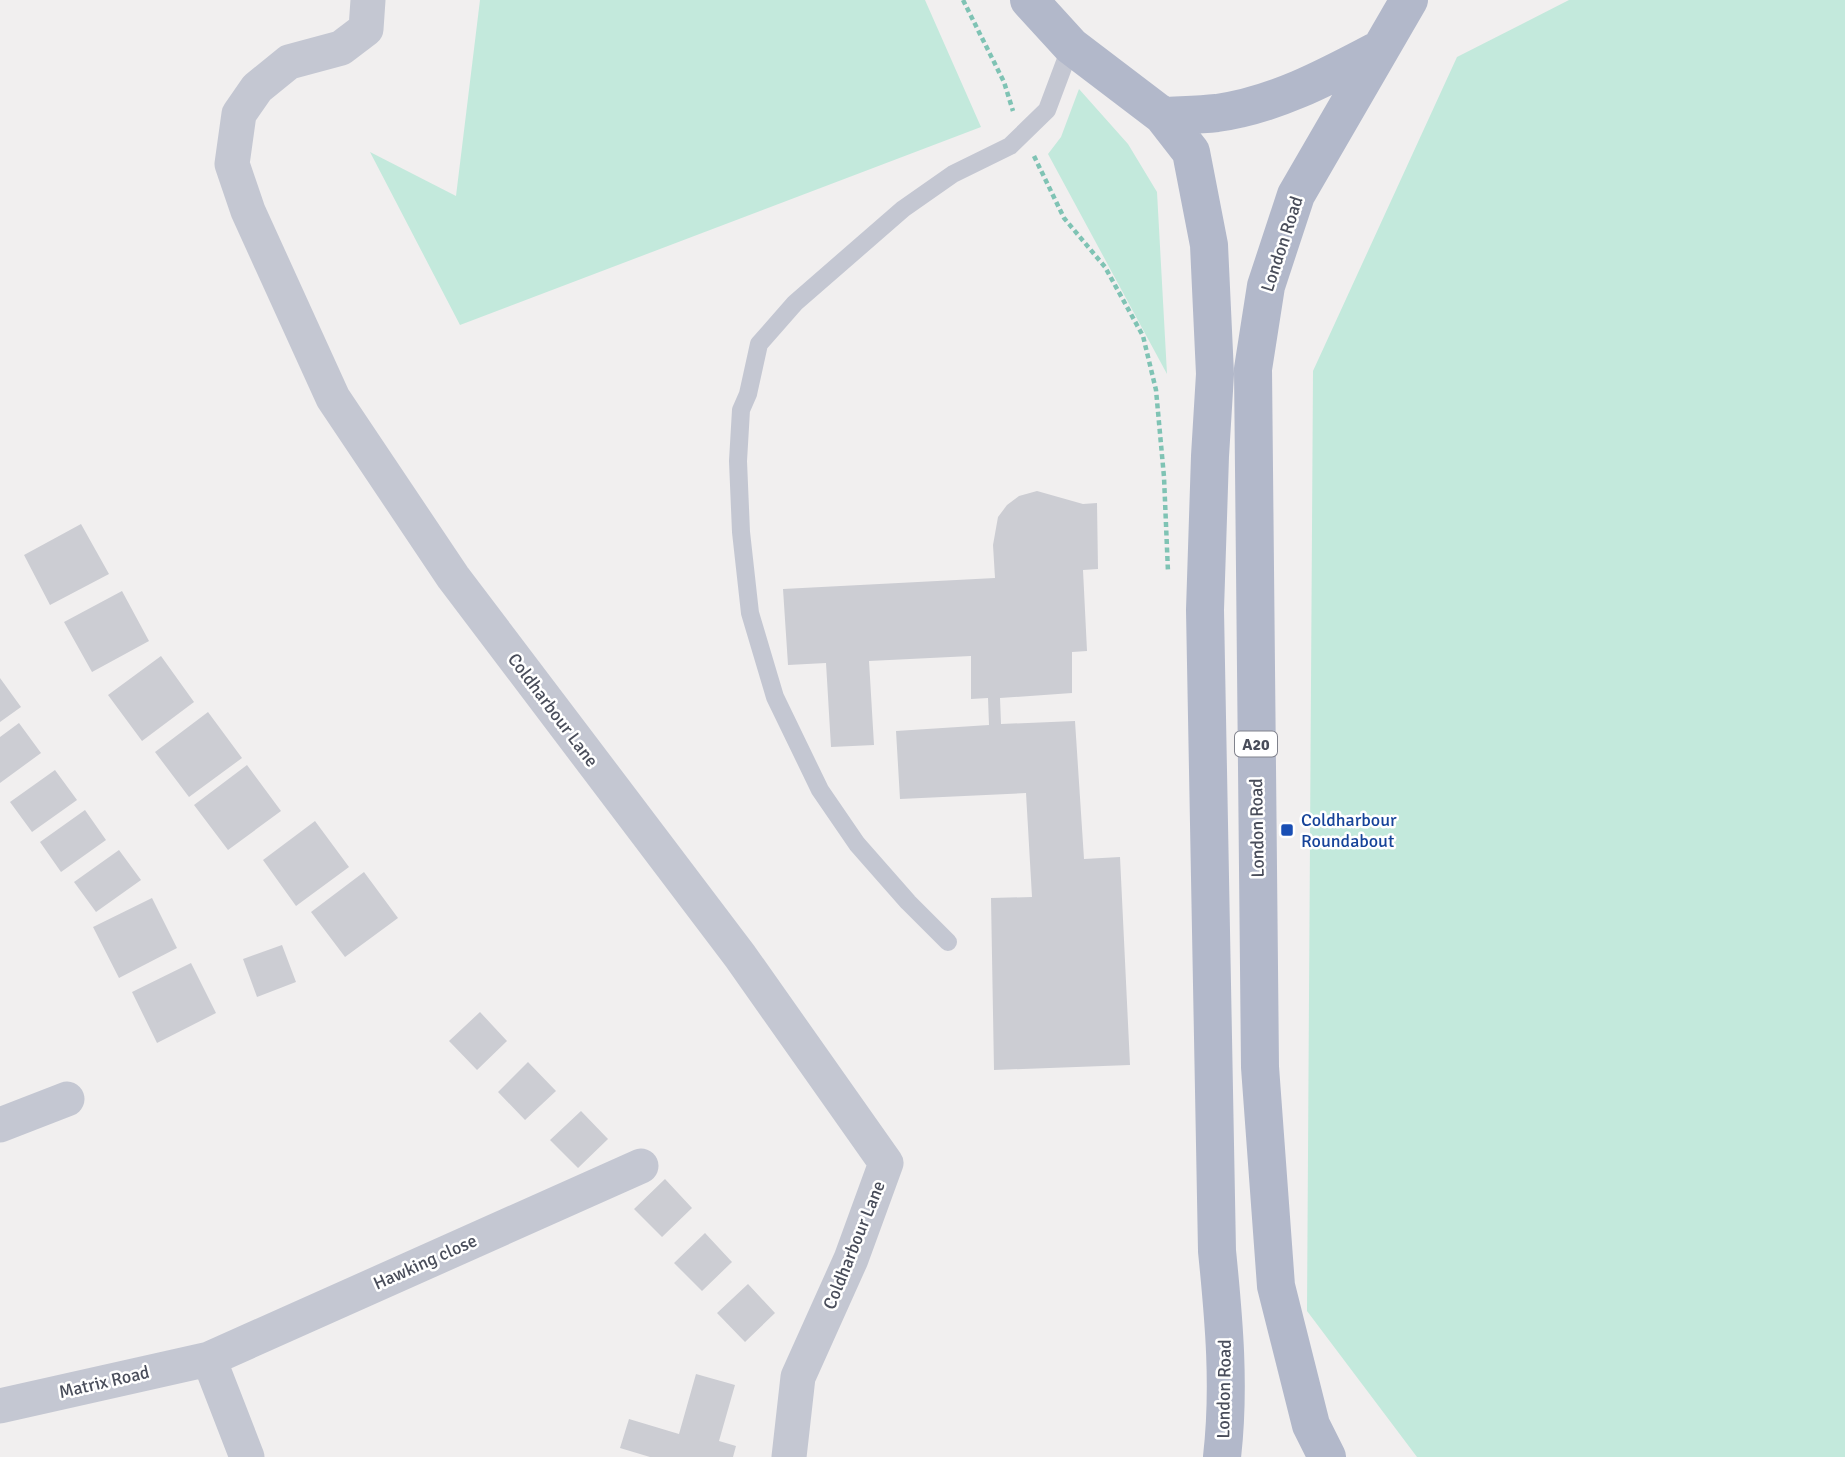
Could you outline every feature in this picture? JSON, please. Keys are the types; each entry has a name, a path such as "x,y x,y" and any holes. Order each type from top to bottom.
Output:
{"main road":[{"path":"1029,0 1071,46 1163,116 1218,113 1279,97 1311,85 1378,50 1409,0"},
{"name":"London Road","path":"1327,1457 1311,1425 1276,1286 1259,1067 1253,369 1266,286 1296,195 1378,50"},
{"name":"London Road","path":"1163,116 1191,152 1209,245 1215,374 1205,610 1217,1251 1226,1347 1227,1417 1222,1457"}],"street":[{"name":"Coldharbour Lane","path":"368,0 366,29 341,48 289,62 257,88 239,114 232,163 248,211 333,398 453,577 740,956 887,1163 851,1259 798,1377 789,1457"},
{"path":"0,1125 67,1099"},
{"name":"Hawking close","path":"209,1359 641,1166"},
{"path":"209,1359 247,1457"},
{"name":"Matrix Road","path":"0,1406 209,1359"}],"lane":[{"path":"948,942 857,844 820,790 775,697 750,613 741,532 738,461 741,410 748,394 759,344 795,303 903,209 953,174 1010,146 1047,110 1071,46"}],"path":[{"path":"963,0 1004,82 1024,143 1035,157 1064,218 1105,267 1143,336 1156,390 1164,477 1168,574"}],"green space":[{"path":"480,0 925,0 981,127 460,325 370,152 456,196"},
{"path":"1569,0 1845,0 1845,1457 1417,1457 1307,1311 1313,371 1457,57"},
{"path":"1079,89 1128,144 1157,192 1167,374 1048,154 1061,137"}],"building":[{"path":"1037,491 1083,504 1097,503 1098,569 1083,570 1087,651 1072,652 1072,693 1000,698 1001,724 1075,721 1084,859 1120,857 1130,1065 994,1070 991,898 1032,897 1026,793 900,799 896,731 989,725 988,698 971,699 971,656 869,661 874,745 831,747 826,663 788,665 783,589 995,578 993,545 998,517 1007,505 1019,496"},
{"path":"81,524 109,574 50,605 24,555"},
{"path":"122,591 149,641 92,672 64,622"},
{"path":"161,656 194,702 142,741 108,695"},
{"path":"0,678 21,707 0,722"},
{"path":"208,712 242,758 189,797 155,752"},
{"path":"19,723 41,753 0,783 0,737"},
{"path":"247,765 281,811 228,850 194,805"},
{"path":"55,770 77,800 32,832 10,802"},
{"path":"85,810 106,840 61,872 40,842"},
{"path":"315,821 349,867 296,906 263,860"},
{"path":"119,850 141,880 96,912 74,882"},
{"path":"364,872 398,918 345,957 311,912"},
{"path":"152,898 177,948 119,978 93,927"},
{"path":"282,945 296,982 257,997 243,959"},
{"path":"191,963 216,1013 157,1043 132,992"},
{"path":"480,1012 507,1041 477,1070 449,1041"},
{"path":"528,1062 556,1091 525,1120 498,1092"},
{"path":"581,1111 608,1139 578,1168 550,1140"},
{"path":"665,1179 692,1208 662,1237 634,1209"},
{"path":"705,1233 732,1262 702,1291 674,1263"},
{"path":"748,1284 775,1313 745,1342 717,1313"},
{"path":"696,1374 735,1385 719,1441 736,1446 733,1457 650,1457 620,1448 629,1419 679,1434"}],"place":[{"name":"Coldharbour Roundabout","path":"1287,830"}]}
